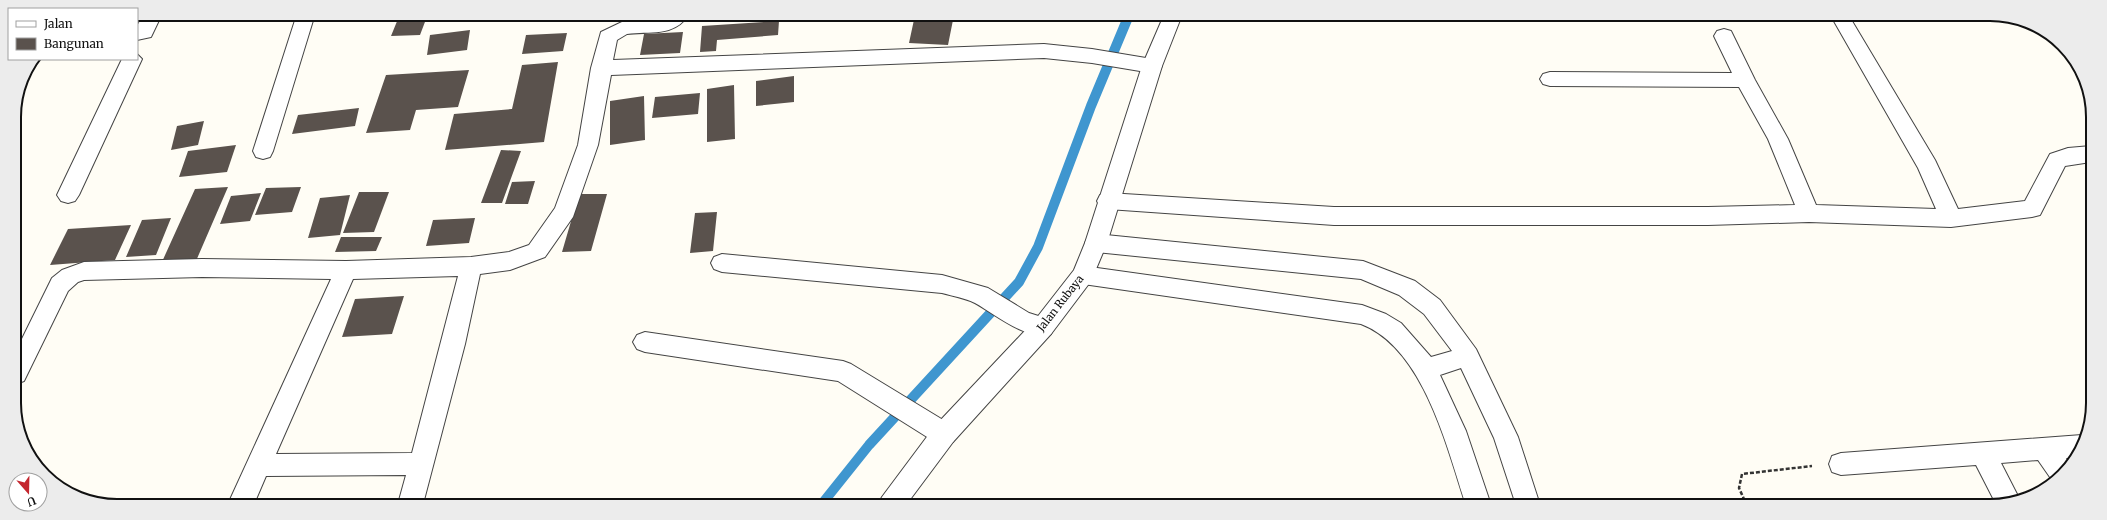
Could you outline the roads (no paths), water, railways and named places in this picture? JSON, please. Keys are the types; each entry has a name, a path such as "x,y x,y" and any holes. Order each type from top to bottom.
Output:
{"street":[{"path":"139,38 149,21"},
{"path":"263,151 304,21"},
{"path":"21,364 60,285 70,276 84,271 202,268 346,270 471,266 510,261 537,252 565,211 588,145 601,68 608,37 624,28 667,24 672,21"},
{"name":"Jalan Rubaya","path":"896,499 944,434 1043,327 1083,275 1096,244 1143,64 1169,21"},
{"path":"1843,21 1928,166 1951,218"},
{"path":"1724,36 1745,80 1778,139 1809,213"},
{"path":"601,68 1044,51 1092,56 1143,64"},
{"path":"68,195 132,60"},
{"path":"1550,79 1745,80"},
{"path":"1108,201 1334,216 1708,216 1809,213 1874,214 1951,218 2032,209 2057,160 2068,156 2086,154"},
{"path":"1096,244 1363,270 1407,288 1432,307 1468,356 1506,437 1526,499"},
{"path":"722,263 942,284 980,295 1022,320 1043,327"},
{"path":"413,499 471,266"},
{"path":"243,499 346,270"},
{"path":"1083,275 1362,315 1378,321 1393,330 1426,370 1454,431 1477,499"},
{"path":"645,342 842,370 888,397 944,434"},
{"path":"1426,370 1468,356"},
{"path":"1841,464 2075,447"},
{"path":"2044,449 2059,469"},
{"path":"1983,453 2006,497"},
{"path":"258,465 422,464"}],"waterway":[{"path":"826,499 869,445 1019,282 1038,247 1091,106 1126,21"}]}
